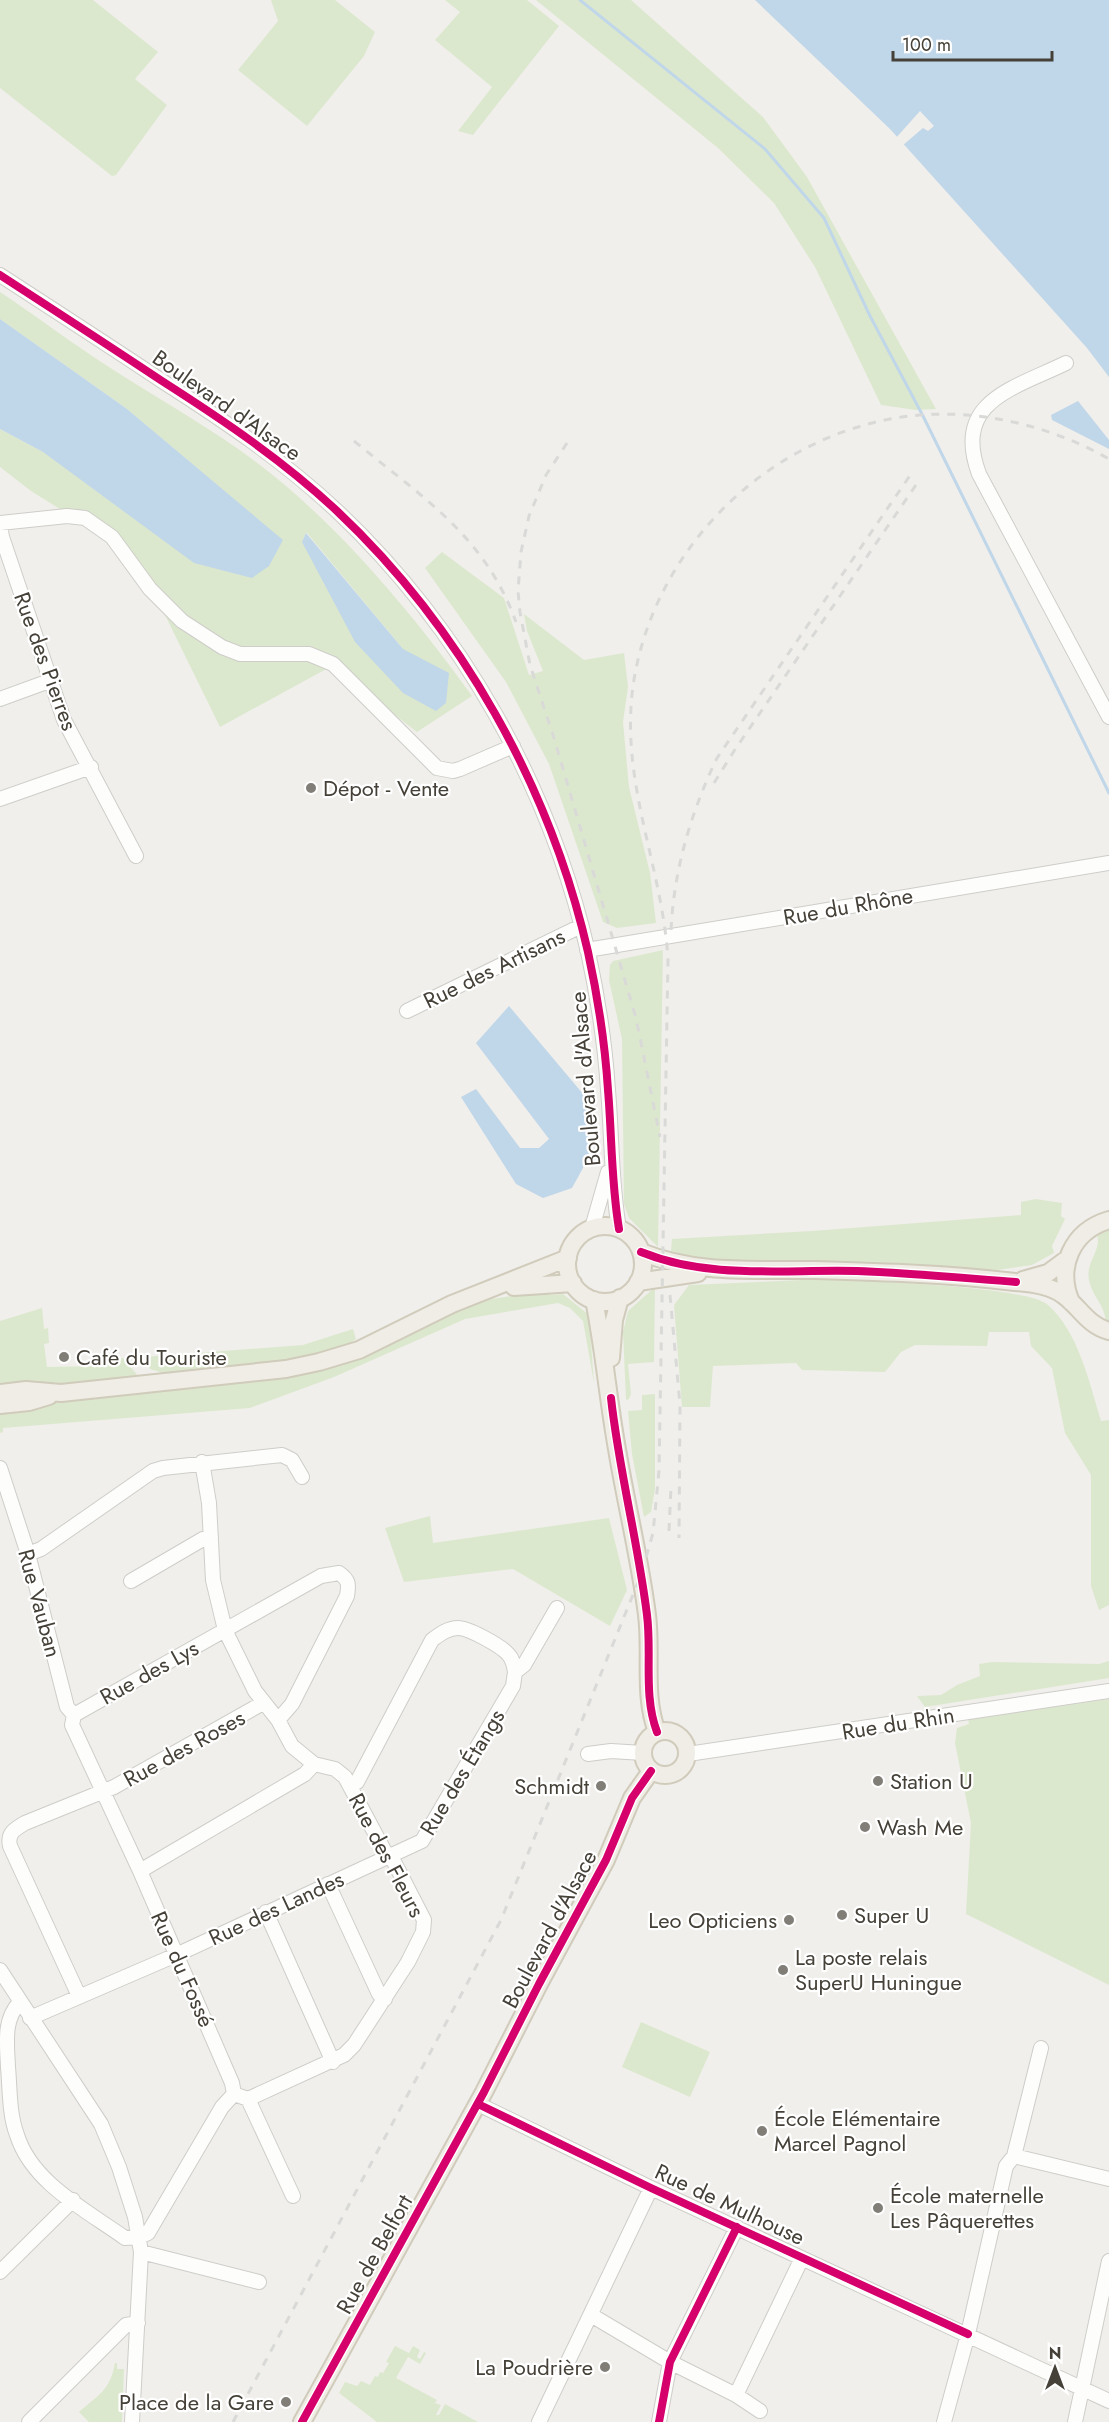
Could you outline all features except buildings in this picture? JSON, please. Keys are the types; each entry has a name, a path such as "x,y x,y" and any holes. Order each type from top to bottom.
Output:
{"main road":[{"path":"1071,1302 1065,1279 1067,1259 1077,1238 1091,1227 1109,1220"},
{"path":"605,1226 619,1228 632,1238 641,1252 642,1267 638,1282 630,1292 620,1298 607,1301 594,1300 582,1293 573,1283 568,1271 568,1258 575,1240 592,1228 605,1226"},
{"path":"641,1252 668,1262 723,1271"},
{"path":"0,1405 29,1402 61,1393 286,1369 319,1362 358,1350 452,1304 568,1258"},
{"path":"1016,1282 1048,1273 1067,1259"},
{"path":"638,1282 723,1271 860,1271 1016,1282 1049,1288 1062,1294 1093,1324 1109,1330"},
{"path":"496,1288 573,1283"},
{"path":"611,1398 613,1331 620,1298"},
{"path":"594,1300 611,1398 615,1436 647,1615 650,1649 648,1698 657,1732"},
{"path":"0,1393 26,1390 61,1393"},
{"path":"664,1731 678,1735 684,1740 688,1754 684,1765 676,1773 663,1776 646,1766 642,1753 647,1740 657,1732 664,1731"},
{"name":"Boulevard d'Alsace","path":"478,2104 606,1860 632,1798 651,1771"},
{"name":"Rue de Belfort","path":"302,2422 478,2104"}],"street":[{"name":"Boulevard d'Alsace","path":"0,275 205,409 289,470 338,511 390,567 429,615 485,697 513,746 535,792 571,888 581,926 604,1040 609,1093 610,1158 619,1228"},
{"path":"1066,363 998,396 984,408 978,416 971,445 978,474 1109,717"},
{"path":"0,524 67,516 85,518 112,537 150,589 182,621 222,647 240,654 309,654 333,664 437,768 453,771 460,769 513,746"},
{"name":"Rue des Pierres","path":"0,524 6,569 52,680 64,720 136,856"},
{"path":"0,699 52,680"},
{"path":"0,799 90,767"},
{"name":"Rue du Rhône","path":"587,950 1109,863"},
{"name":"Rue des Artisans","path":"407,1011 581,926"},
{"name":"Boulevard d'Alsace","path":"592,1228 604,1191 610,1158"},
{"path":"27,1554 41,1549 153,1471 202,1462 282,1455 292,1460 302,1477"},
{"path":"140,1871 305,1774 314,1764 292,1746 278,1720 255,1691 225,1630 213,1580 209,1503 202,1462"},
{"name":"Rue Vauban","path":"0,1468 27,1554 67,1707 74,1715 72,1725 77,1736"},
{"path":"131,1581 203,1539 211,1537"},
{"name":"Rue des Lys","path":"74,1715 321,1576 339,1573 346,1577 349,1584 347,1596 292,1704 278,1720"},
{"name":"Rue des Étangs","path":"391,1856 422,1841 513,1686 515,1672 524,1665 557,1608"},
{"path":"351,1786 357,1782 432,1640 439,1635 458,1628 468,1629 510,1655 515,1672"},
{"name":"Rue du Rhin","path":"688,1754 1109,1691"},
{"name":"Rue des Roses","path":"79,1996 9,1840 13,1830 25,1823 104,1792 263,1703"},
{"name":"Rue du Fossé","path":"77,1736 140,1871 232,2083 234,2094"},
{"path":"588,1754 611,1751 642,1753"},
{"name":"Rue des Fleurs","path":"248,2099 333,2062 354,2045 385,1999 423,1932 424,1920 351,1786 335,1769 314,1764"},
{"name":"Rue des Landes","path":"30,2018 391,1856"},
{"path":"328,1884 379,1995 385,1999"},
{"path":"266,1912 333,2062"},
{"path":"0,1970 100,2124 119,2167 139,2237 141,2252 132,2422"},
{"path":"20,2002 11,2011 6,2033 12,2115 17,2136 30,2164 43,2178 125,2238 139,2237 150,2230 222,2107 234,2094 248,2099 293,2196"},
{"path":"944,2422 968,2334 1006,2166 1014,2156 1041,2048"},
{"name":"Rue de Mulhouse","path":"478,2104 651,2188 1109,2401"},
{"path":"1014,2156 1109,2179"},
{"path":"539,2422 651,2188"},
{"path":"0,2272 73,2200"},
{"path":"660,2422 670,2362 736,2227"},
{"path":"141,2252 259,2282"},
{"path":"736,2395 802,2258"},
{"path":"1075,2422 1104,2306 1109,2261"},
{"path":"591,2315 670,2362 736,2395 760,2411"},
{"path":"29,2422 126,2325 138,2323"}],"green space":[{"path":"0,0 93,0 158,52 135,79 167,105 116,175 112,176 0,88"},
{"path":"271,0 335,0 375,32 364,56 307,126 238,70 278,21"},
{"path":"445,0 527,0 559,26 473,135 458,131 492,87 435,40 460,12"},
{"path":"536,0 631,0 763,117 807,177 936,409 916,410 881,405 815,267 774,203 718,148"},
{"path":"0,292 98,360 266,469 337,533 385,585 472,696 417,732 382,705 364,684 339,662 220,727 166,617 129,552 31,491 0,467 0,429 43,452 282,540 127,409 0,319","holes":["307,533 403,649 302,542"]},
{"path":"442,552 504,598 529,675 543,671 527,631 524,614 584,660 624,653 628,687 623,722 629,787 650,873 656,923 617,928 603,922 549,764 506,682 425,568"},
{"path":"663,950 658,1247 629,1218 624,1204 622,1039 609,980 610,965 613,961"},
{"path":"1036,1199 1062,1203 1061,1216 1065,1219 1052,1246 1054,1253 1032,1265 998,1270 723,1262 697,1259 671,1251 672,1239 1021,1215 1021,1202"},
{"path":"1109,1223 1109,1325 1106,1325 1104,1312 1091,1287 1088,1275 1098,1243 1096,1228"},
{"path":"826,1279 907,1283 1010,1293 1048,1305 1058,1316 1082,1359 1101,1421 1109,1420 1109,1605 1099,1610 1091,1586 1091,1475 1065,1433 1052,1368 1031,1346 1029,1332 989,1332 987,1346 915,1345 901,1352 885,1372 802,1370 796,1363 713,1366 710,1407 682,1407 674,1305 689,1285"},
{"path":"655,1287 654,1362 628,1364 631,1394 626,1400 623,1332 628,1311"},
{"path":"547,1291 549,1295 563,1294 589,1315 594,1383 583,1321 570,1308 558,1303 465,1319 334,1377 250,1408 3,1428 3,1432 0,1433 0,1408 157,1392 294,1375 333,1367 364,1356 461,1309 491,1299"},
{"path":"42,1308 44,1329 48,1328 49,1343 44,1344 47,1367 103,1366 103,1362 123,1358 139,1377 0,1390 0,1321"},
{"path":"353,1329 356,1339 342,1349 312,1357 225,1370 196,1369 163,1373 150,1369 144,1357 303,1345"},
{"path":"655,1394 655,1489 651,1512 644,1517 632,1454 628,1411 642,1410 642,1395"},
{"path":"430,1516 433,1543 609,1518 627,1590 610,1626 513,1569 404,1582 385,1528"},
{"path":"1109,1661 1109,1678 925,1707 917,1696 941,1695 957,1685 980,1676 979,1664 992,1662 1099,1664"},
{"path":"1109,1699 1109,1985 966,1914 971,1823 955,1743 957,1728 969,1724 968,1719"},
{"path":"641,2022 710,2052 690,2097 622,2067"},
{"path":"395,2346 409,2353 413,2346 420,2350 417,2357 420,2359 424,2352 426,2353 420,2364 408,2357 396,2378 437,2400 435,2403 441,2405 436,2415 439,2415 445,2404 478,2422 377,2422 339,2393 345,2382 357,2386 361,2381 370,2385 375,2376 378,2377 380,2372 383,2373"},
{"path":"115,2363 117,2363 117,2369 124,2369 122,2422 89,2422 79,2412 106,2386"}],"water":[{"path":"755,0 1109,0 1109,377 1087,348 890,129"},
{"path":"0,319 127,409 283,540 269,566 252,578 194,563 43,452 0,429"},
{"path":"1078,401 1109,440 1109,449 1052,420 1051,415"},
{"path":"306,533 403,649 449,673 446,703 436,711 403,693 355,642 302,542"},
{"path":"509,1006 589,1101 589,1157 572,1188 543,1198 516,1184 461,1097 476,1089 520,1148 539,1148 549,1139 476,1043"}],"pier":[{"path":"920,111 934,126 928,131 923,128 902,146 895,139"}],"waterway":[{"path":"580,0 765,149 824,218 870,316 923,416 1109,793"}],"railway":[{"path":"233,2422 501,1920 641,1575 653,1533 659,1471 668,959 658,890 637,790 632,756 631,722 633,686 644,638 663,592 688,550 720,512 756,480 797,453 842,432 890,419 918,415 975,416 1031,426 1058,435 1109,459"},
{"path":"354,441 427,500 469,542 487,565 503,592 516,622"},
{"path":"567,443 546,475 529,516 521,552 518,591 520,612 530,665 554,738 636,1018 660,1137"},
{"path":"671,930 676,885 685,841 699,799 717,758 911,474"},
{"path":"714,783 918,482"},
{"path":"670,1295 680,1405 679,1538"},
{"path":"669,1531 671,1486"}],"cycle path":[{"path":"0,275 208,411 296,475 337,511 382,557 423,606 461,658 495,713 525,770 550,830 571,890 588,952 601,1021 619,1229"},
{"path":"641,1252 667,1261 720,1270 857,1271 1016,1282"},
{"path":"611,1398 647,1615 650,1704 657,1732"},
{"path":"302,2422 484,2092 606,1860 632,1798 651,1771"},
{"path":"478,2104 651,2188 968,2334"},
{"path":"659,2422 670,2362 737,2227"}],"place":[{"name":"Dépot - Vente","path":"311,788"},
{"name":"Café du Touriste","path":"64,1357"},
{"name":"Station U","path":"878,1781"},
{"name":"Schmidt","path":"601,1786"},
{"name":"Wash Me","path":"865,1827"},
{"name":"Super U","path":"842,1915"},
{"name":"Leo Opticiens","path":"789,1920"},
{"name":"La poste relais SuperU Huningue","path":"783,1970"},
{"name":"École Elémentaire Marcel Pagnol","path":"762,2131"},
{"name":"École maternelle Les Pâquerettes","path":"878,2208"},
{"name":"La Poudrière","path":"605,2367"},
{"name":"Place de la Gare","path":"286,2402"}]}
